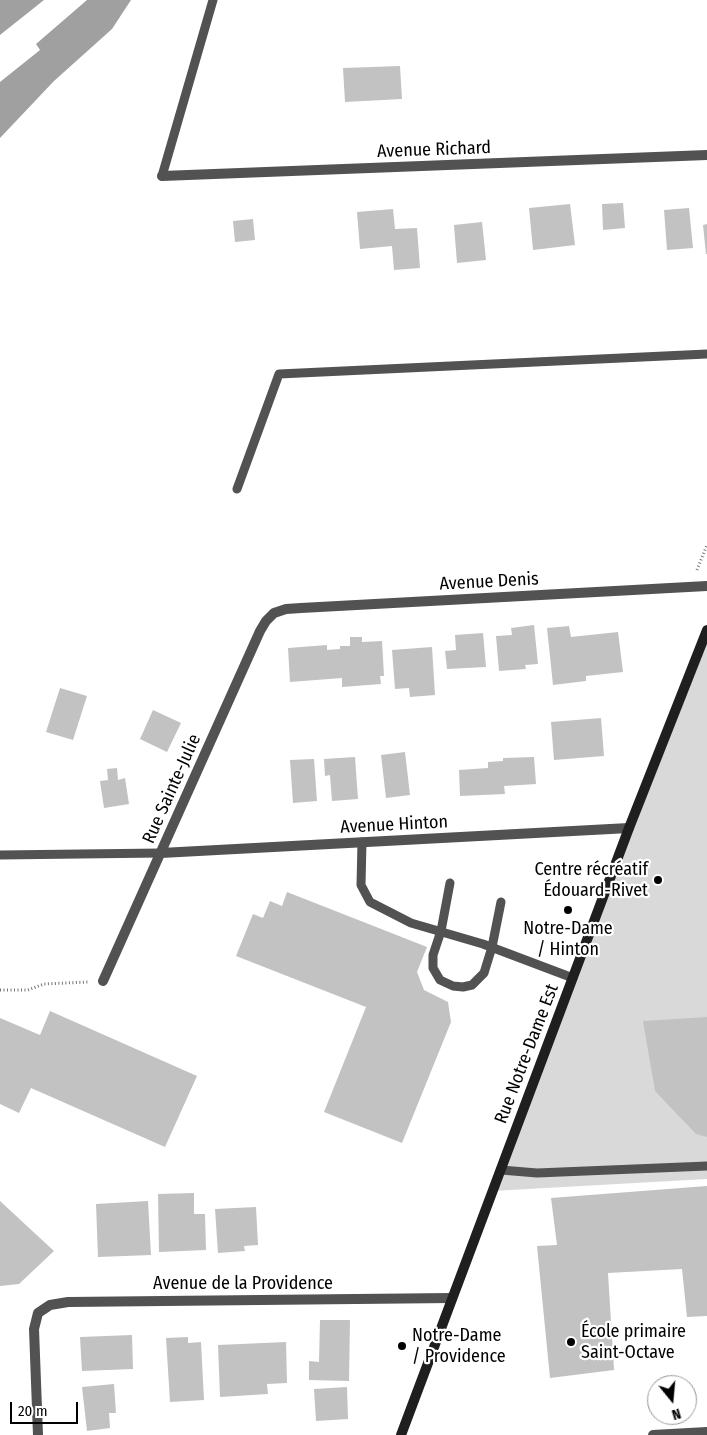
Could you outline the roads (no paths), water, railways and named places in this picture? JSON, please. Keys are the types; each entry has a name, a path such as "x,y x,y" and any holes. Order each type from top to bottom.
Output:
{"main road":[{"name":"Rue Notre-Dame Est","path":"401,1435 629,828 706,633"}],"street":[{"name":"Avenue Richard","path":"162,176 707,155"},
{"name":"Avenue Denis","path":"274,613 286,609 301,608 707,586"},
{"name":"Rue Sainte-Julie","path":"103,981 260,631 274,613"},
{"name":"Avenue Hinton","path":"161,853 629,828"},
{"name":"Avenue de la Providence","path":"38,1435 34,1329 38,1313 50,1305 68,1302 452,1298"},
{"path":"653,1435 707,1432"}],"lane":[{"path":"162,176 213,0"},
{"path":"237,489 279,374 707,354"},
{"path":"362,842 361,885 370,902 411,923 492,947 572,978"},
{"path":"0,855 161,853"},
{"path":"450,883 441,931 433,955 433,968 440,980 453,986 463,987 472,985 484,973 492,947 501,902"},
{"path":"501,1170 537,1173 707,1166"}],"place":[{"name":"Centre récréatif Édouard-Rivet","path":"658,880"},
{"name":"Notre-Dame / Hinton","path":"568,910"},
{"name":"École primaire Saint-Octave","path":"571,1342"},
{"name":"Notre-Dame / Providence","path":"402,1346"}]}
